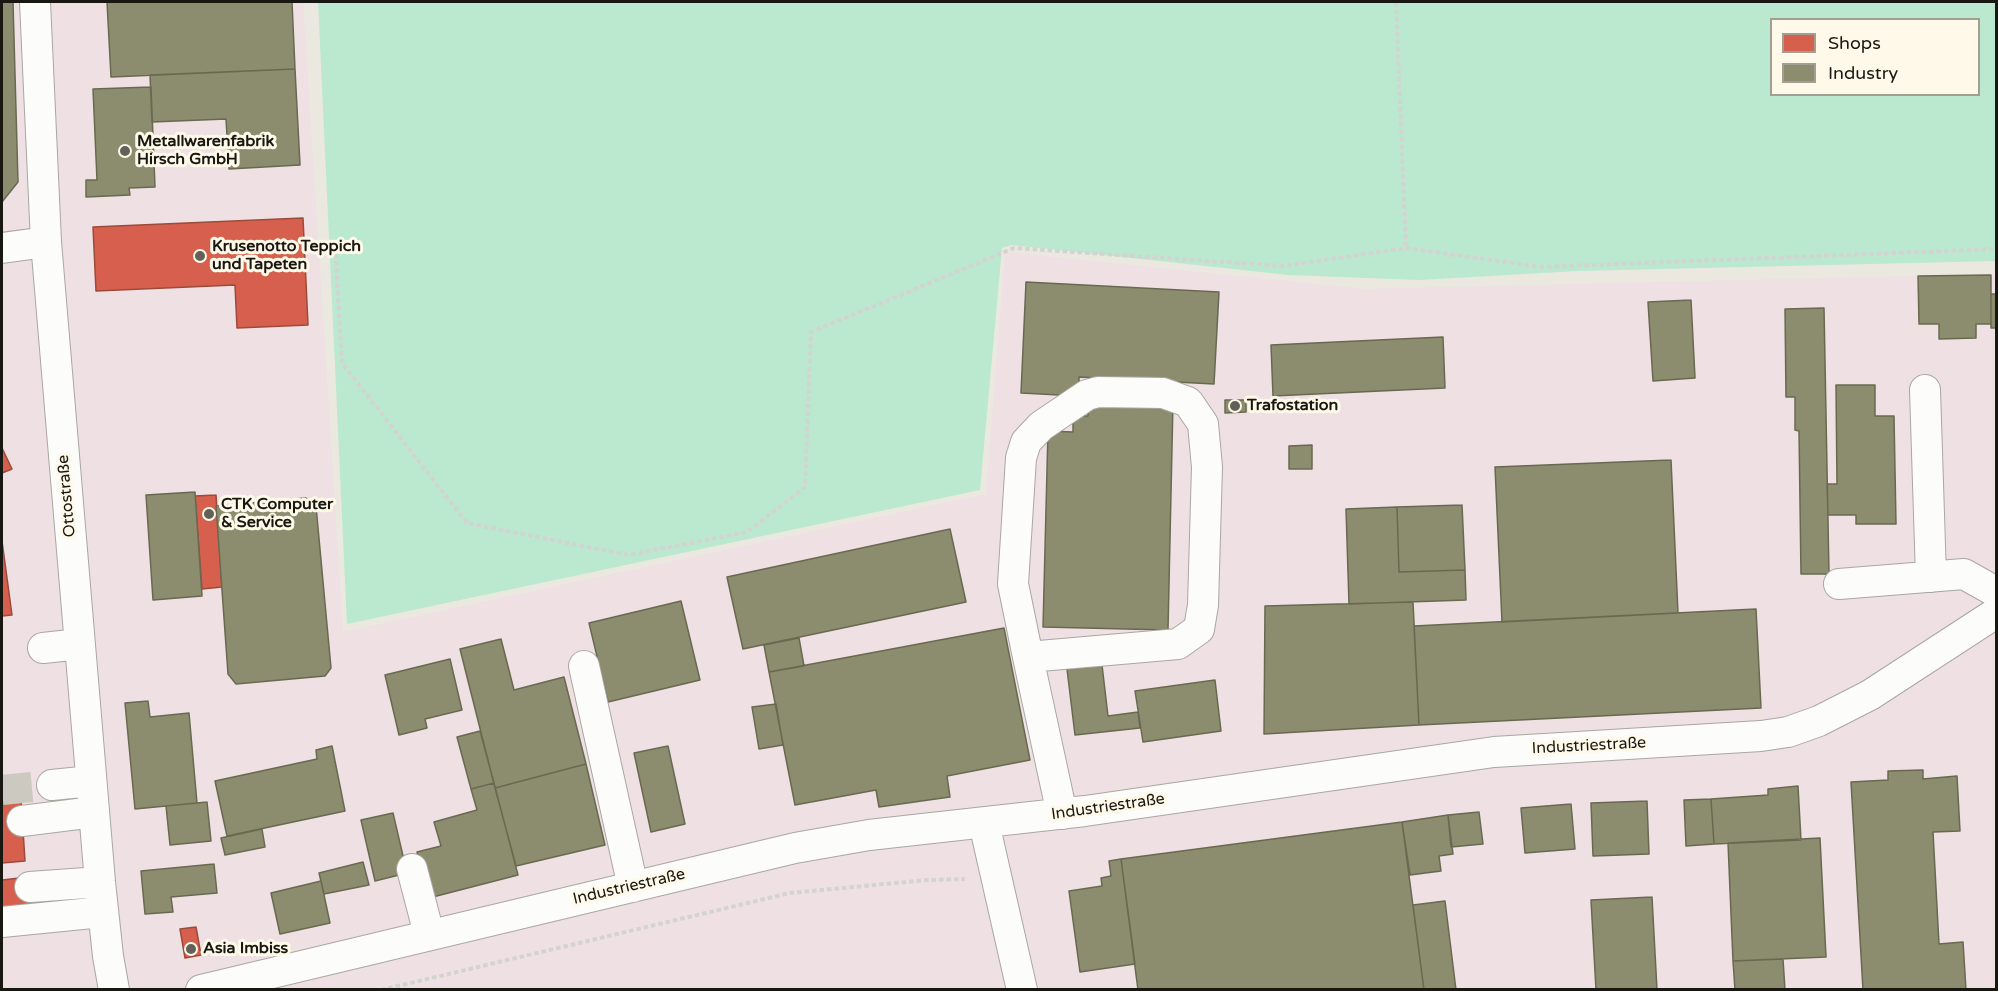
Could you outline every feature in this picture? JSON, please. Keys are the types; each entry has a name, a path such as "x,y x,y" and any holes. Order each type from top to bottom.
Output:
{"street":[{"name":"Ottostraße","path":"35,2 46,242 102,912 114,990"},
{"path":"2,249 46,242"},
{"path":"1925,390 1931,577"},
{"path":"1028,657 1178,644 1198,629 1203,605 1207,467 1203,424 1188,402 1163,393 1098,392 1087,395 1041,426 1026,442 1021,458 1013,584 1028,657 1062,814"},
{"path":"1839,584 1964,574 1996,592"},
{"name":"Industriestraße","path":"217,988 429,934 805,846 869,835 1062,814 1494,752 1761,736 1788,732 1819,721 1861,700 1996,613"},
{"path":"43,648 80,644"},
{"path":"584,666 633,887"},
{"path":"52,785 91,781"},
{"path":"22,821 94,812"},
{"path":"984,823 1022,990"},
{"path":"412,869 429,934"},
{"path":"30,887 100,882"},
{"path":"2,922 102,912"}],"path":[{"path":"1396,2 1406,249"},
{"path":"335,246 342,363 466,523 628,555 747,532 805,487 811,332 1014,248 1284,266 1406,249 1540,267 1996,249"},
{"path":"381,990 790,893 927,880 997,879"}],"shaded area":[{"path":"2,2 303,2 343,632 986,494 1005,252 1365,289 1996,274 1996,989 2,990"}],"green space":[{"path":"318,2 1996,2 1996,261 1578,271 1420,280 1288,275 1012,245 1002,248 980,490 347,624"}],"building: Shops":[{"name":"Krusenotto Teppich und Tapeten","path":"303,218 308,325 237,328 235,285 96,291 93,227"},
{"path":"2,448 12,469 2,473"},
{"path":"216,495 222,587 202,589 195,496"},
{"path":"2,541 12,615 2,616"},
{"path":"21,799 25,861 2,863 2,800"},
{"path":"28,877 31,905 2,908 2,880"},
{"path":"196,927 201,955 185,958 180,929"}],"building: Industry":[{"path":"2,2 13,2 18,182 2,202"},
{"path":"107,2 292,2 295,69 111,77"},
{"path":"295,69 300,165 229,169 226,119 152,122 150,75"},
{"name":"Metallwarenfabrik Hirsch GmbH","path":"151,87 155,187 129,188 130,195 86,197 86,180 97,180 93,89"},
{"path":"1991,275 1991,324 1976,324 1976,338 1939,339 1939,324 1919,324 1918,276"},
{"path":"1026,282 1219,292 1214,384 1079,377 1079,396 1021,393"},
{"path":"1991,294 1996,294 1996,328 1991,328"},
{"path":"1691,300 1695,378 1653,381 1648,302"},
{"path":"1824,308 1829,574 1801,574 1799,431 1795,430 1795,397 1786,397 1785,309"},
{"path":"1443,337 1445,388 1273,396 1271,345"},
{"path":"1836,385 1875,385 1875,416 1894,416 1896,524 1856,524 1856,515 1828,515 1827,484 1837,484"},
{"path":"1088,399 1173,402 1168,630 1043,627 1048,431 1073,432 1073,416 1088,416"},
{"name":"Trafostation","path":"1225,400 1246,400 1246,412 1225,413"},
{"path":"1312,445 1312,469 1289,469 1289,446"},
{"path":"1671,460 1678,613 1502,622 1495,467"},
{"path":"195,492 202,596 153,600 146,495"},
{"path":"306,498 316,506 331,668 325,676 236,684 228,674 216,506"},
{"path":"1462,505 1465,570 1399,572 1397,507"},
{"path":"1397,507 1399,572 1465,570 1466,600 1349,604 1346,509"},
{"path":"950,529 966,602 743,649 727,577"},
{"path":"681,601 700,680 608,702 589,623"},
{"path":"1413,602 1419,725 1264,734 1265,606"},
{"path":"1756,609 1761,708 1419,725 1414,626"},
{"path":"1004,628 1030,760 947,776 950,797 879,807 876,790 795,805 769,672"},
{"path":"799,638 804,666 769,672 764,645"},
{"path":"501,639 514,690 564,677 586,764 495,788 460,649"},
{"path":"450,659 462,710 425,719 427,728 399,735 385,675"},
{"path":"1102,665 1108,716 1138,712 1140,728 1075,735 1067,669"},
{"path":"1215,680 1221,731 1143,742 1135,691"},
{"path":"148,701 150,717 189,713 197,803 135,809 125,703"},
{"path":"776,704 783,745 759,749 752,707"},
{"path":"480,731 494,783 471,789 457,737"},
{"path":"332,746 345,811 227,836 215,781 317,759 316,750"},
{"path":"668,746 685,824 651,832 634,753"},
{"path":"586,764 605,845 516,866 495,788"},
{"path":"1923,770 1923,779 1957,776 1960,831 1933,832 1939,944 1963,942 1966,990 1863,990 1851,782 1888,780 1888,771"},
{"path":"494,783 518,875 429,898 417,852 441,846 434,822 477,810 471,789"},
{"path":"1798,786 1801,840 1714,844 1711,799 1768,795 1768,789"},
{"path":"1711,799 1714,844 1686,846 1684,800"},
{"path":"1647,801 1649,854 1593,856 1591,803"},
{"path":"207,802 211,841 170,845 166,806"},
{"path":"1571,804 1575,849 1525,853 1521,808"},
{"path":"1479,812 1483,844 1451,847 1448,815"},
{"path":"393,813 407,873 375,881 361,820"},
{"path":"1448,815 1453,854 1439,856 1441,871 1410,875 1402,822"},
{"path":"1402,822 1424,990 1138,990 1121,859"},
{"path":"262,829 265,847 225,855 221,838"},
{"path":"1820,838 1826,957 1733,961 1728,843"},
{"path":"1121,859 1135,964 1080,972 1069,891 1102,886 1101,878 1111,876 1109,861"},
{"path":"363,862 369,885 324,894 319,873"},
{"path":"214,864 217,893 171,897 173,912 145,914 141,871"},
{"path":"321,881 330,923 280,934 271,893"},
{"path":"1652,897 1657,990 1596,990 1591,900"},
{"path":"1445,901 1456,990 1424,990 1413,905"},
{"path":"1783,959 1785,990 1735,990 1733,961"}],"tunnel":[{"path":"2,790 52,785"}],"place":[{"name":"Metallwarenfabrik Hirsch GmbH","path":"125,151"},
{"name":"Krusenotto Teppich und Tapeten","path":"200,256"},
{"name":"Trafostation","path":"1235,406"},
{"name":"CTK Computer & Service","path":"209,514"},
{"name":"Asia Imbiss","path":"191,949"}]}
